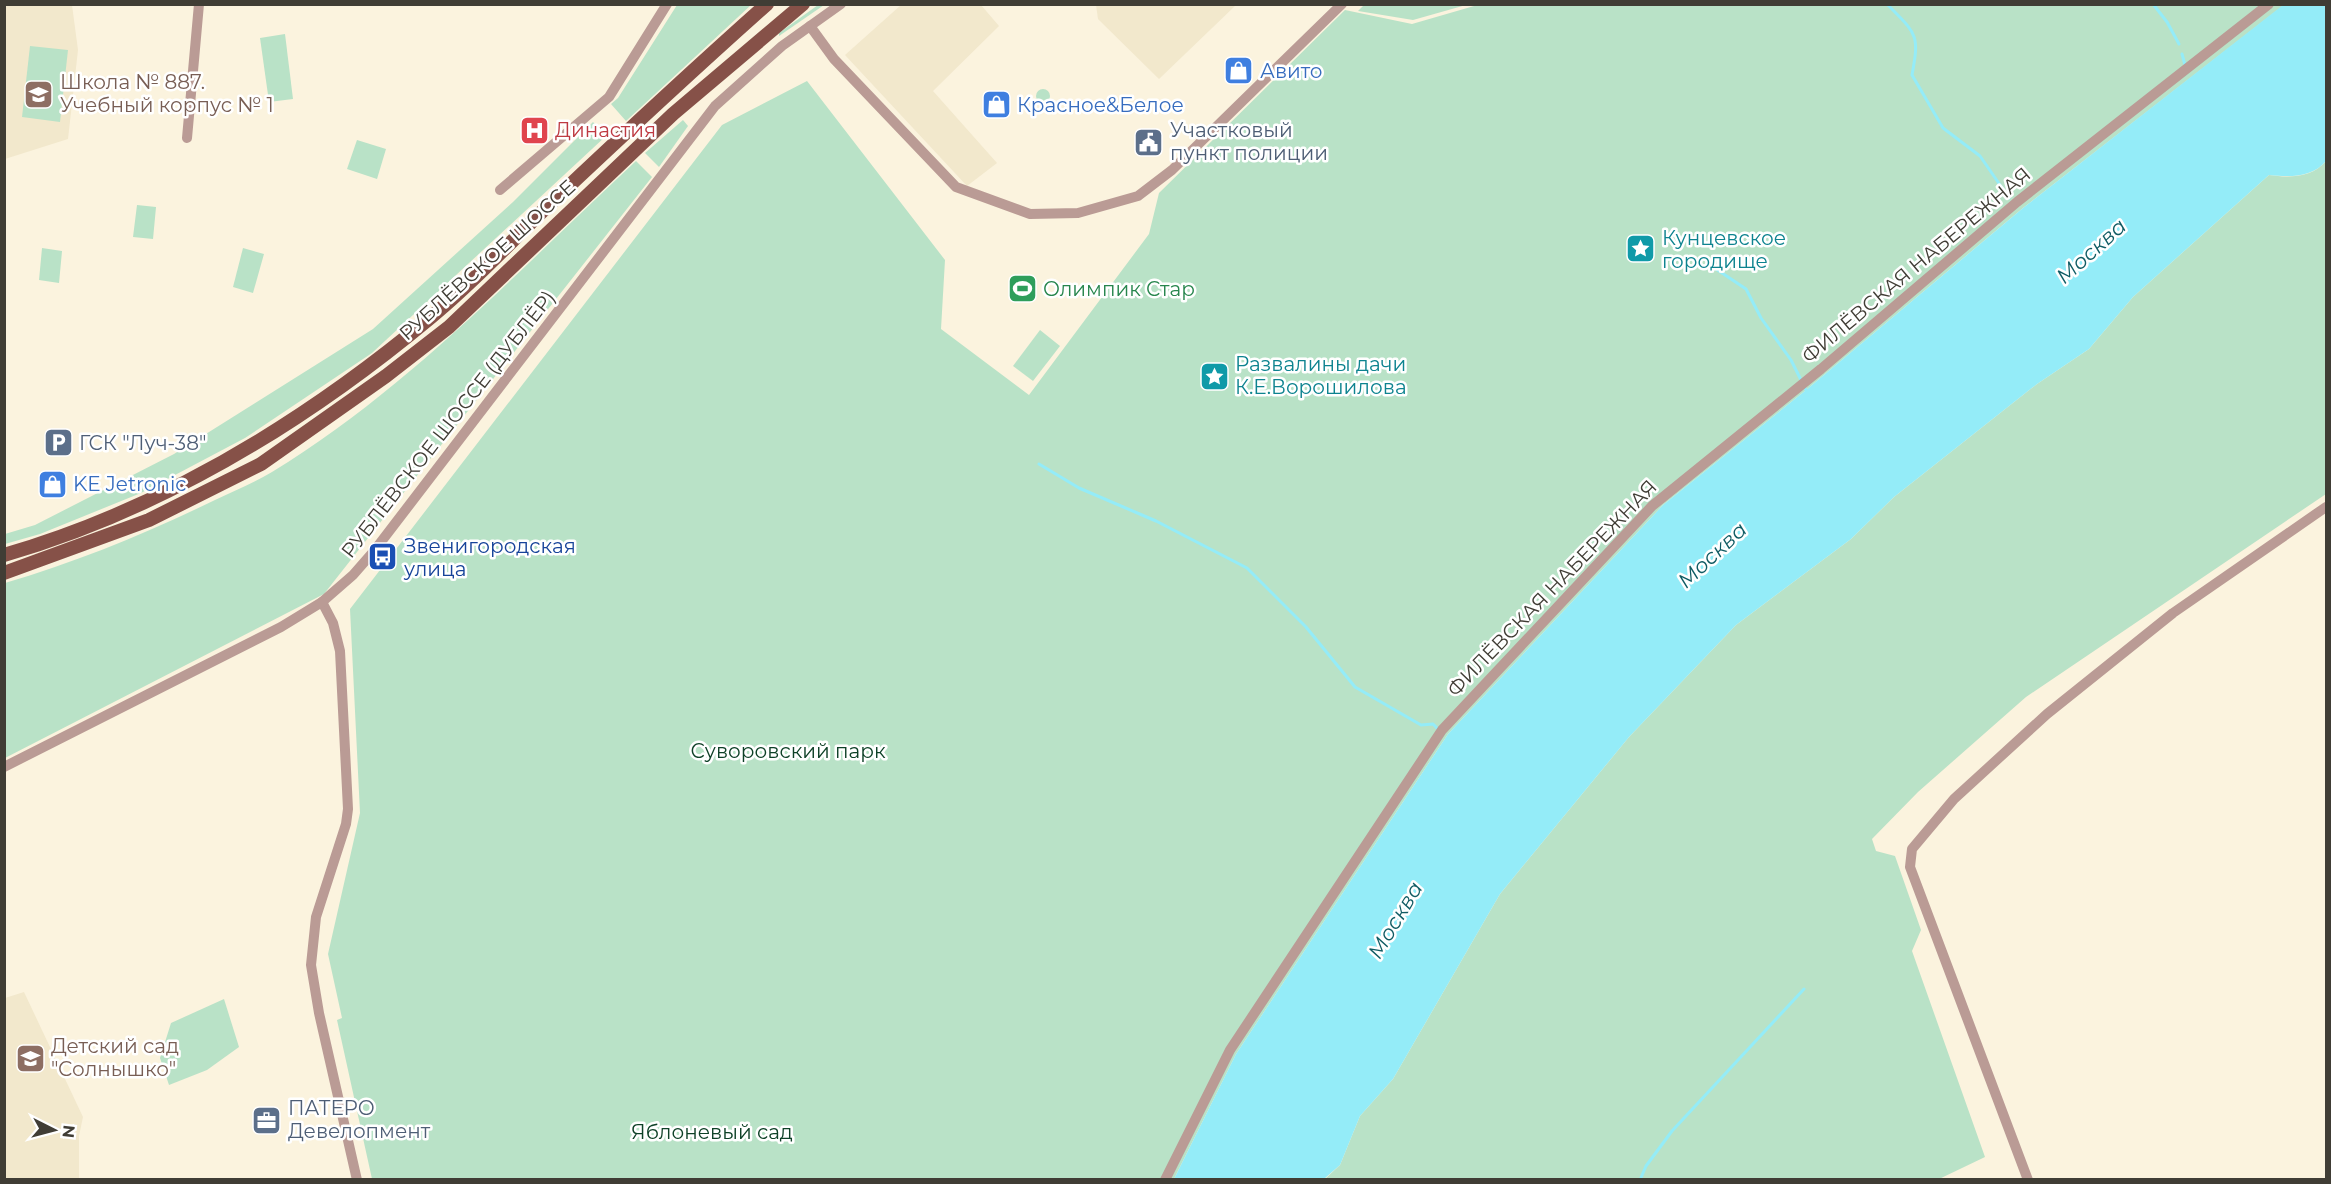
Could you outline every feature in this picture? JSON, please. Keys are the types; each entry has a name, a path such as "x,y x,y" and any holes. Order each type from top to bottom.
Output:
{"main road":[{"name":"РУБЛЁВСКОЕ ШОССЕ","path":"4,555 36,546 143,504 250,448 376,362 434,315 661,99 766,4"},
{"name":"РУБЛЁВСКОЕ ШОССЕ","path":"4,573 149,520 261,464 386,376 449,327 673,114 803,4"}],"street":[{"path":"187,138 199,4"},
{"path":"500,190 609,98 667,4"},
{"name":"РУБЛЁВСКОЕ ШОССЕ (ДУБЛЁР)","path":"4,767 281,627 322,602 353,575 374,551 715,106 756,67 841,4"},
{"path":"810,26 834,58 956,187 1030,214 1078,213 1138,196 1172,170 1342,4"},
{"name":"ФИЛЁВСКАЯ НАБЕРЕЖНАЯ","path":"1165,1179 1230,1050 1442,730 1644,514 2017,202 2269,4"},
{"path":"2028,1179 1910,867 1912,849 1954,799 2047,714 2173,613 2326,507"},
{"path":"322,602 333,623 340,651 348,809 346,824 316,917 311,965 319,1013 357,1179"}],"shaded area":[{"path":"1096,4 1236,5 1159,79 1098,19"},
{"name":"Школа № 887. Учебный корпус № 1","path":"5,5 72,5 78,50 68,139 5,159"},
{"path":"901,5 981,5 999,26 933,91 997,163 967,186 845,55"},
{"name":"Детский сад \"Солнышко\"","path":"24,992 83,1117 79,1136 79,1179 5,1179 5,998"}],"green space":[{"path":"1365,4 1466,5 1413,20 1358,11"},
{"name":"Суворовский парк","path":"1481,4 2284,5 2023,208 1806,390 1663,505 1448,734 1236,1054 1174,1179 372,1179 337,1020 342,1018 328,954 360,813 350,609 722,125 807,81 945,260 941,329 1029,395 1149,234 1159,193 1345,10 1412,24"},
{"path":"677,5 751,5 626,121 611,104 618,98"},
{"path":"818,5 824,5 779,36 779,33"},
{"path":"285,34 293,99 269,102 260,38"},
{"path":"30,46 68,50 60,122 22,117"},
{"path":"1043,89 1048,91 1050,96 1048,101 1043,103 1038,101 1036,96 1038,91"},
{"path":"683,120 688,126 659,167 645,153"},
{"path":"593,122 606,136 372,353 245,438 141,493 40,534 5,544 5,534 35,525 174,454 373,329 513,202"},
{"path":"357,140 386,149 377,179 347,169"},
{"path":"636,161 652,177 324,594 5,758 5,583 112,546 164,524 258,480 322,439 370,404 462,326"},
{"path":"2326,161 2326,494 2026,697 1918,792 1872,839 1876,851 1895,856 1921,930 1912,951 1985,1157 1937,1180 1324,1180 1340,1165 1360,1116 1393,1079 1500,894 1629,737 1736,625 1851,539 1894,497 2037,384 2089,349 2133,297 2269,175 2300,176 2314,171"},
{"path":"137,205 156,207 153,239 133,237"},
{"path":"42,248 62,251 59,283 39,280"},
{"path":"243,248 264,254 253,293 233,287"},
{"path":"1040,330 1060,346 1033,381 1013,366"},
{"path":"224,999 239,1047 207,1070 169,1085 160,1058 171,1023"}],"water":[{"name":"Москва","path":"2283,5 2326,5 2326,161 2314,171 2300,175 2269,175 2133,297 2089,349 2037,384 1894,497 1851,539 1736,625 1629,737 1500,894 1393,1079 1360,1116 1340,1165 1324,1179 1174,1179 1236,1054 1448,734 1663,505 1806,390 2023,208"}],"waterway":[{"path":"1887,4 1913,35 1916,50 1912,75 1943,128 1980,156 2009,198"},
{"path":"2153,4 2167,22 2179,44"},
{"path":"2182,54 2185,65"},
{"path":"1713,267 1746,289 1761,318 1791,360 1806,390"},
{"path":"1039,464 1079,488 1156,521 1247,568 1306,627 1355,687 1421,725 1433,724 1439,730"},
{"path":"1640,1180 1646,1166 1672,1131 1804,989"}],"place":[{"name":"Авито","path":"1239,71"},
{"name":"Школа № 887. Учебный корпус № 1","path":"39,94"},
{"name":"Красное&Белое","path":"996,105"},
{"name":"Династия","path":"534,130"},
{"name":"Участковый пункт полиции","path":"1149,142"},
{"name":"Кунцевское городище","path":"1641,249"},
{"name":"Олимпик Стар","path":"1022,289"},
{"name":"Развалины дачи К.Е.Ворошилова","path":"1214,376"},
{"name":"ГСК \"Луч-38\"","path":"58,443"},
{"name":"KE Jetronic","path":"52,484"},
{"name":"Звенигородская улица","path":"383,557"},
{"name":"Детский сад \"Солнышко\"","path":"30,1058"},
{"name":"ПАТЕРО Девелопмент","path":"267,1120"}],"park label":[{"name":"Яблоневый сад","path":"712,1132"}]}
